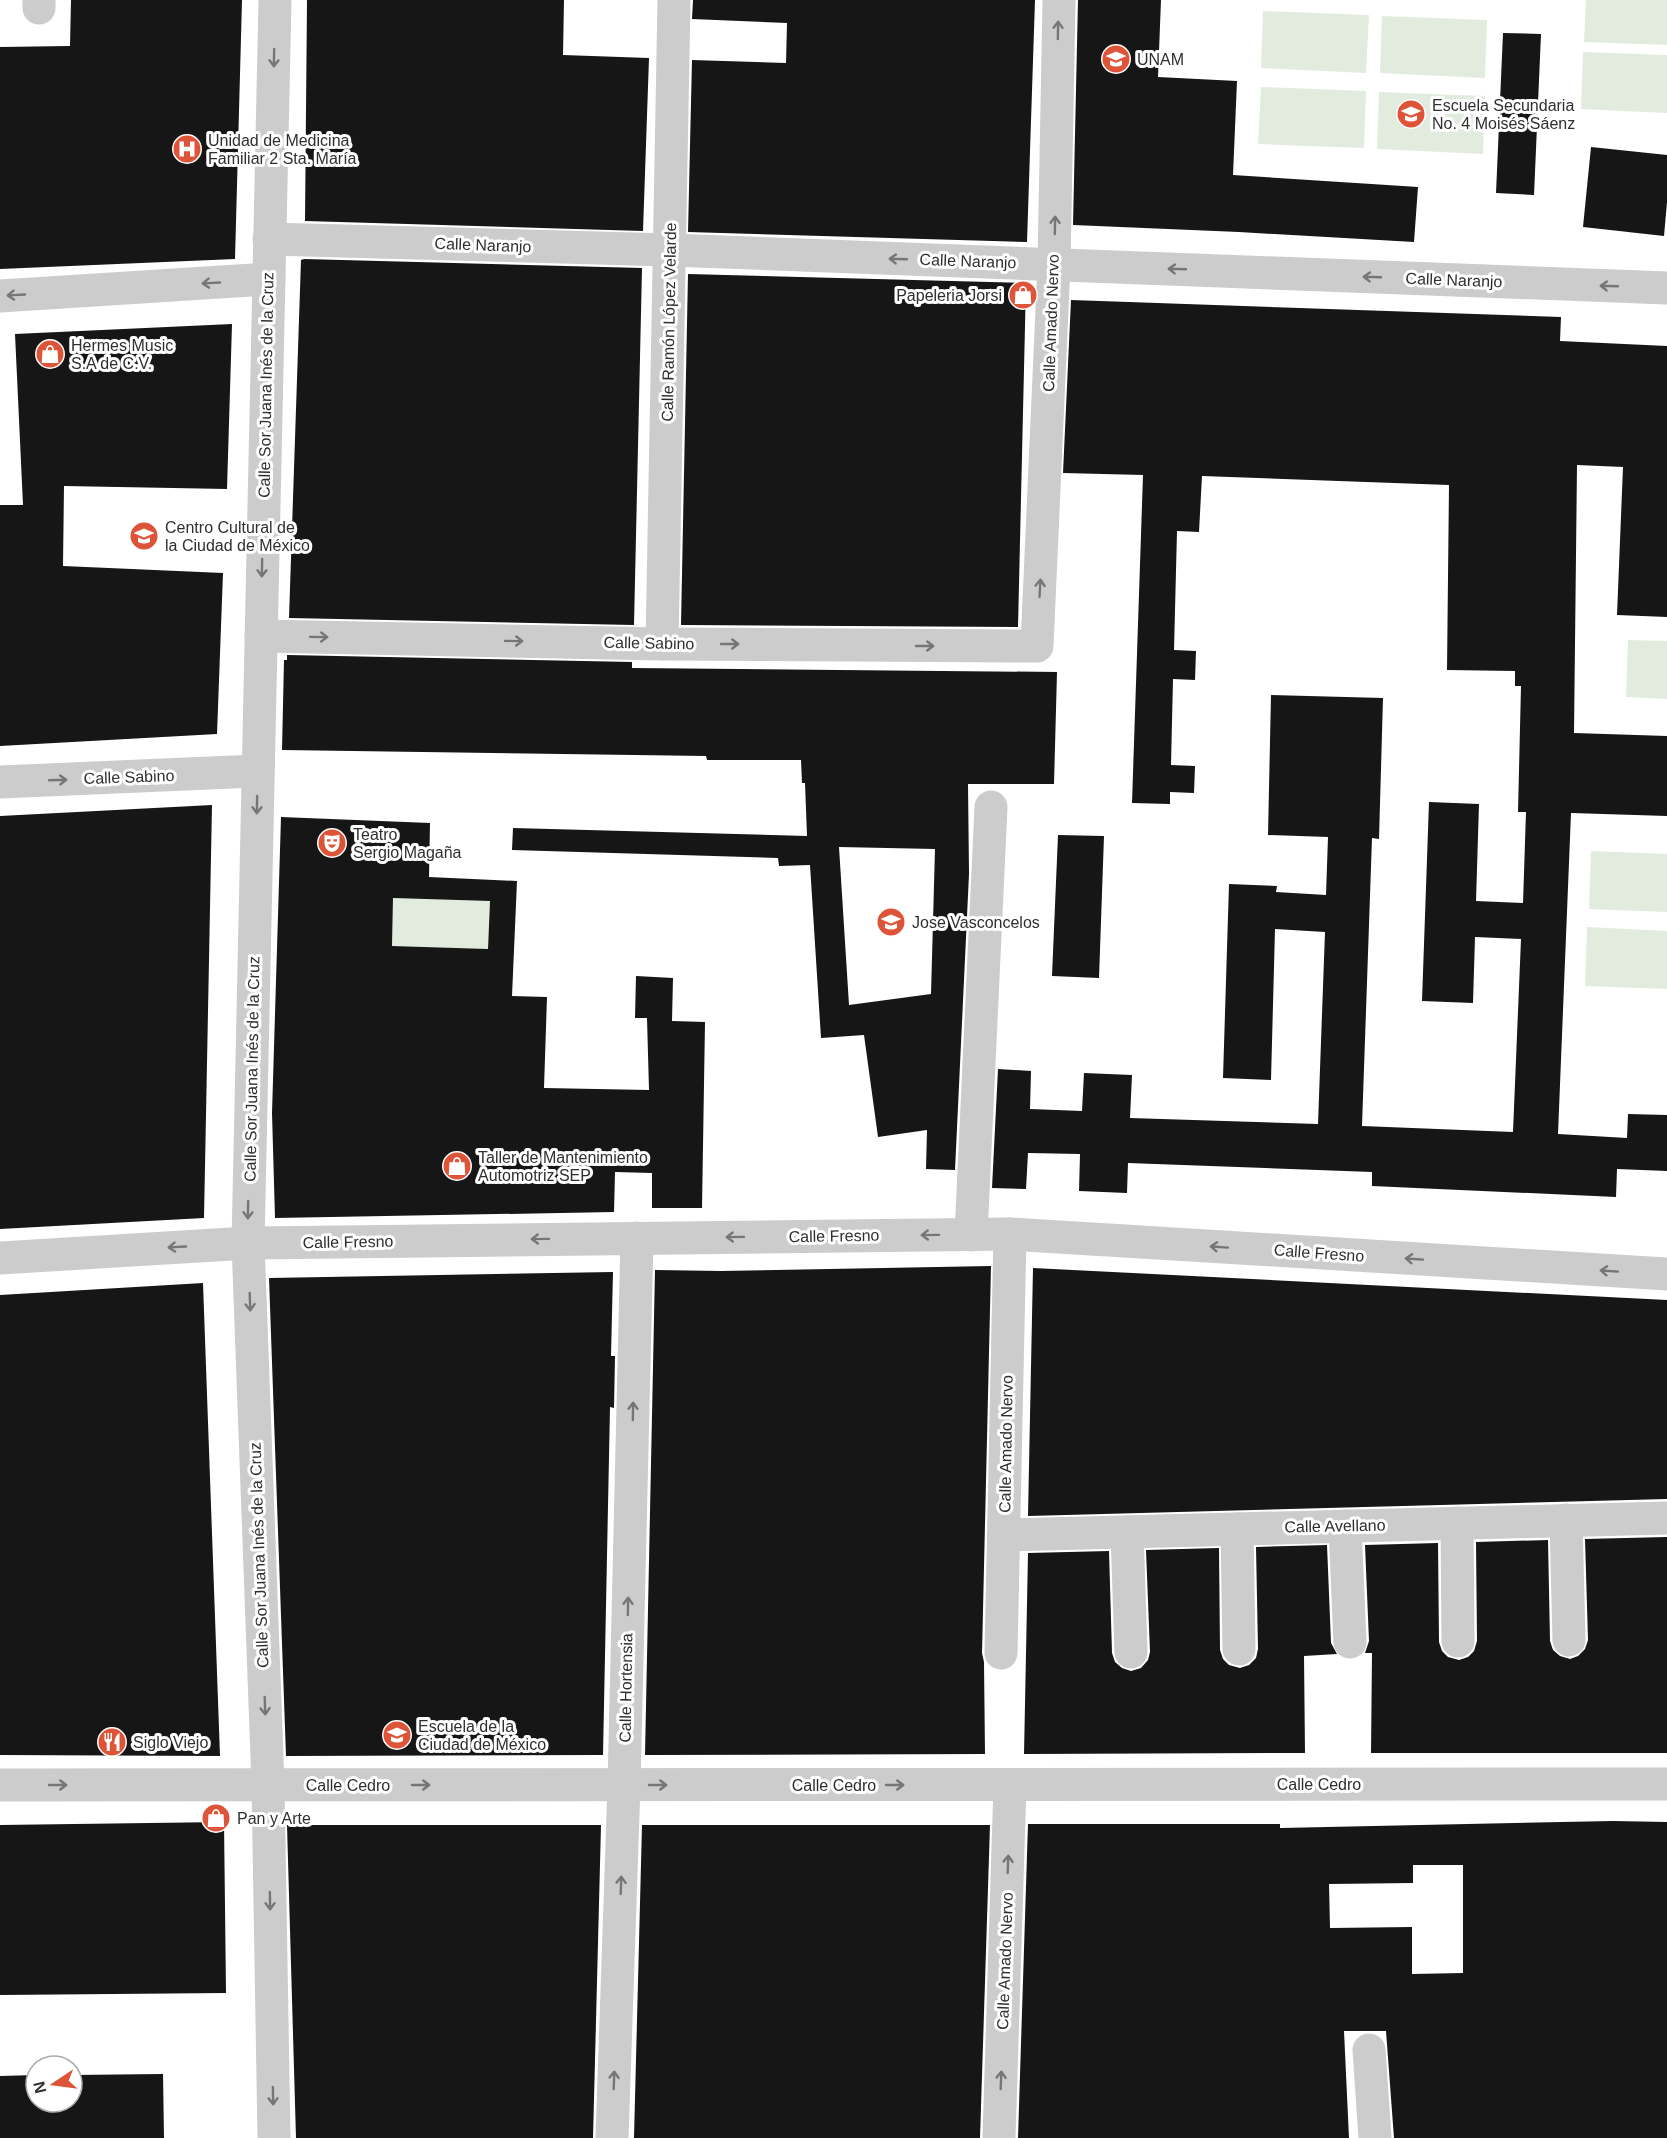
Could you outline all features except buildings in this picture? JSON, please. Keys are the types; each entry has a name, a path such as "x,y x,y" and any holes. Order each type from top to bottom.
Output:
{"street":[{"name":"Calle Sor Juana Inés de la Cruz","path":"273,2138 268,1785 248,1243 275,0"},
{"name":"Calle Ramón López Velarde","path":"662,644 674,0"},
{"name":"Calle Amado Nervo","path":"1037,646 1054,264 1059,0"},
{"name":"Calle Naranjo","path":"269,239 670,250 1667,288"},
{"path":"0,296 269,279"},
{"name":"Calle Sabino","path":"261,636 662,644 1037,646"},
{"name":"Calle Sabino","path":"0,782 258,771"},
{"path":"971,1235 991,807"},
{"name":"Calle Amado Nervo","path":"1000,1653 1010,1234"},
{"name":"Calle Fresno","path":"0,1258 248,1243 1010,1234 1667,1275"},
{"name":"Calle Hortensia","path":"612,2138 624,1785 637,1238"},
{"name":"Calle Avellano","path":"1004,1534 1667,1518"},
{"path":"1566,1520 1569,1640"},
{"path":"1457,1523 1458,1641"},
{"path":"1346,1526 1350,1642"},
{"path":"1237,1529 1239,1649"},
{"path":"1127,1532 1131,1652"},
{"name":"Calle Cedro","path":"0,1785 1667,1784"},
{"name":"Calle Amado Nervo","path":"999,2138 1010,1785"},
{"path":"1369,2050 1375,2138"}],"green space":[{"path":"1586,0 1667,0 1667,45 1584,42"},
{"path":"1263,11 1369,15 1366,73 1261,68"},
{"path":"1382,16 1487,20 1485,78 1380,73"},
{"path":"1583,52 1667,55 1667,113 1581,109"},
{"path":"1261,87 1366,91 1364,148 1258,144"},
{"path":"1379,92 1485,96 1483,154 1377,149"},
{"path":"1628,640 1667,641 1667,699 1626,697"},
{"path":"1591,851 1667,854 1667,912 1589,909"},
{"path":"393,898 490,901 488,949 392,946"},
{"path":"1587,927 1667,931 1667,989 1585,986"}],"place":[{"name":"UNAM","path":"1116,59"},
{"name":"Escuela Secundaria No. 4 Moisés Sáenz","path":"1411,114"},
{"name":"Unidad de Medicina Familiar 2 Sta. María","path":"187,149"},
{"name":"Papeleria Jorsi","path":"1023,295"},
{"name":"Hermes Music S.A de C.V.","path":"50,354"},
{"name":"Centro Cultural de la Ciudad de México","path":"144,536"},
{"name":"Teatro Sergio Magaña","path":"332,843"},
{"name":"Jose Vasconcelos","path":"891,922"},
{"name":"Taller de Mantenimiento Automotriz SEP","path":"457,1166"},
{"name":"Escuela de la Ciudad de México","path":"397,1735"},
{"name":"Siglo Viejo","path":"112,1742"},
{"name":"Pan y Arte","path":"216,1818"}]}
